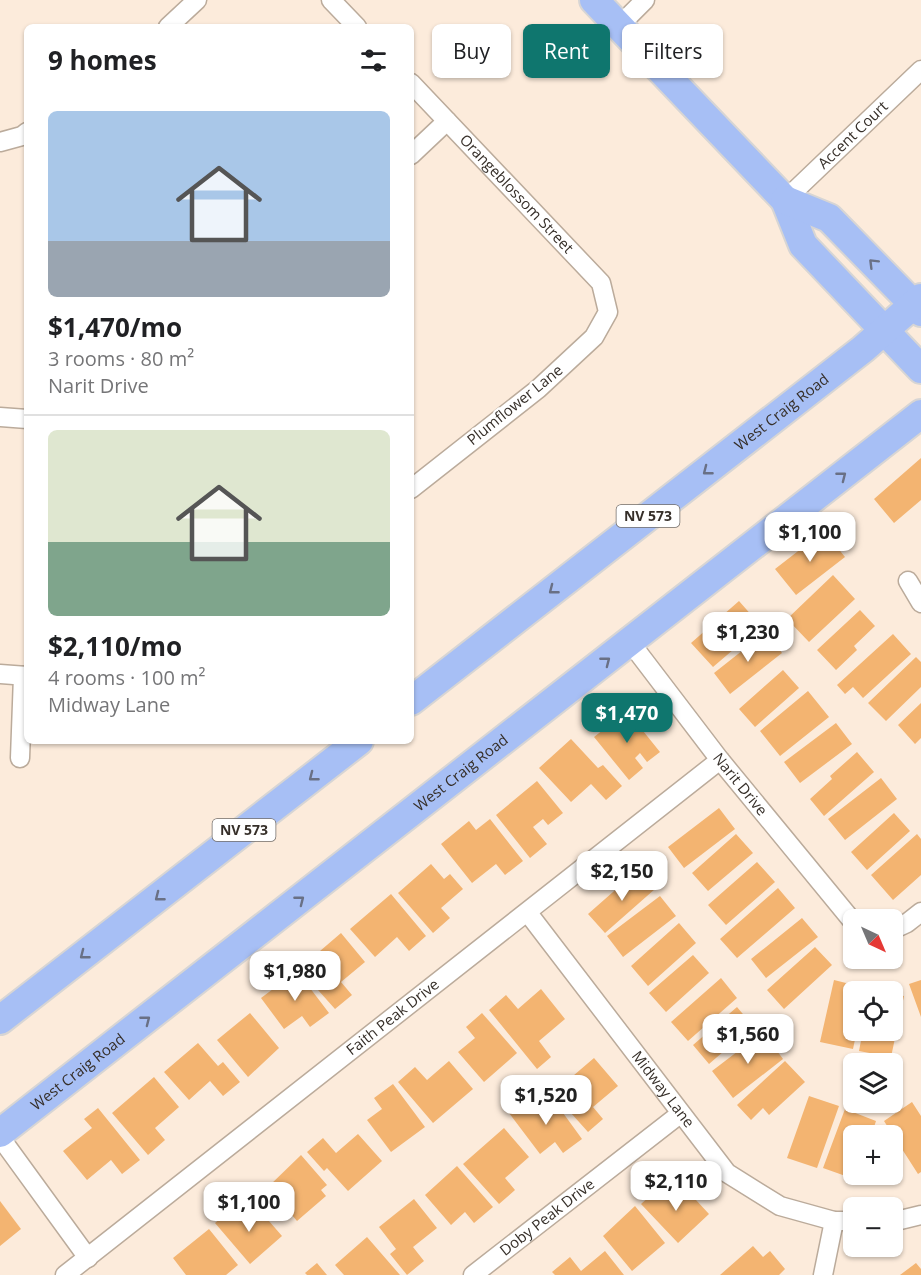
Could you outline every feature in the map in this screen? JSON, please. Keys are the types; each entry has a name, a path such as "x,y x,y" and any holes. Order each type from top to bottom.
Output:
{"main road":[{"path":"594,0 785,200 803,245 921,369"},
{"path":"785,200 829,218 919,305"},
{"name":"West Craig Road","path":"414,699 919,305"},
{"name":"West Craig Road","path":"0,1135 921,414"},
{"name":"NV 573","path":"0,1020 355,744"}],"street":[{"path":"171,24 197,0"},
{"path":"331,0 354,24"},
{"path":"619,26 645,0"},
{"name":"Accent Court","path":"785,200 921,70"},
{"name":"Orangeblossom Street","path":"414,86 601,283 608,312"},
{"path":"414,152 447,121"},
{"path":"0,142 24,134"},
{"name":"Plumflower Lane","path":"414,487 538,389 594,337 608,312"},
{"path":"0,417 24,419"},
{"path":"908,580 921,603"},
{"name":"Narit Drive","path":"630,642 720,760 843,910"},
{"path":"0,674 24,676"},
{"path":"20,758 24,692"},
{"name":"Faith Peak Drive","path":"65,1275 720,760"},
{"path":"903,925 921,912"},
{"name":"Midway Lane","path":"528,913 727,1173 780,1206 834,1221 843,1221"},
{"name":"Doby Peak Drive","path":"473,1275 680,1114"},
{"path":"0,1135 88,1258"},
{"path":"903,1219 921,1215"},
{"path":"824,1275 834,1221"}],"building":[{"path":"921,458 921,500 894,523 874,499"},
{"path":"824,531 845,557 796,595 775,569"},
{"path":"833,575 855,599 809,642 787,619"},
{"path":"739,601 761,626 713,667 691,643"},
{"path":"860,610 875,626 854,646 857,650 836,670 817,650"},
{"path":"766,632 782,653 730,694 714,673"},
{"path":"893,634 911,654 863,698 853,687 845,694 837,685"},
{"path":"916,657 921,662 921,687 886,721 868,703"},
{"path":"783,670 799,688 755,727 739,709"},
{"path":"808,691 829,717 780,756 760,731"},
{"path":"921,703 921,738 915,744 898,725"},
{"path":"627,711 660,752 647,762 640,753 635,758 643,768 629,780 594,737"},
{"path":"836,723 852,744 800,783 784,762"},
{"path":"571,739 598,768 603,765 622,786 606,800 591,784 571,802 539,768"},
{"path":"857,752 874,772 824,816 810,799 832,779 830,776"},
{"path":"881,778 897,799 845,840 828,819"},
{"path":"537,781 563,813 548,825 543,819 533,827 547,844 530,858 496,815"},
{"path":"719,808 735,829 684,868 668,847"},
{"path":"894,813 910,831 867,870 851,852"},
{"path":"490,819 523,861 505,875 496,864 472,883 441,844 469,821 476,830"},
{"path":"736,834 753,853 708,891 692,873"},
{"path":"917,834 921,839 921,875 893,900 871,875"},
{"path":"757,862 775,882 726,925 708,905"},
{"path":"431,864 444,879 450,874 463,889 441,908 450,918 433,933 398,893"},
{"path":"638,870 655,889 605,933 588,914"},
{"path":"778,888 795,908 737,958 720,939"},
{"path":"391,894 426,936 409,951 397,937 375,957 350,929"},
{"path":"660,896 676,916 623,957 607,936"},
{"path":"802,918 818,937 766,978 751,959"},
{"path":"679,923 696,943 648,986 631,966"},
{"path":"341,933 365,962 341,982 352,995 335,1009 318,990 324,984 306,963"},
{"path":"815,947 832,965 784,1009 767,990"},
{"path":"693,955 709,973 666,1012 649,993"},
{"path":"297,971 329,1013 310,1027 302,1016 284,1029 261,998"},
{"path":"721,978 737,998 688,1041 671,1022"},
{"path":"834,980 843,982 843,1041 855,1041 853,1049 820,1042"},
{"path":"921,980 921,1017 909,984"},
{"path":"541,989 565,1019 539,1041 551,1057 537,1069 489,1010 506,995 518,1009"},
{"path":"737,1007 753,1026 709,1064 693,1045"},
{"path":"250,1013 279,1048 248,1077 217,1040"},
{"path":"482,1013 517,1053 484,1082 458,1052 475,1038 466,1027"},
{"path":"763,1032 783,1059 733,1098 712,1071"},
{"path":"861,1041 894,1041 892,1053 859,1051"},
{"path":"198,1043 218,1066 223,1062 240,1082 223,1096 210,1081 189,1100 164,1072"},
{"path":"594,1058 618,1086 593,1107 603,1119 588,1132 553,1093"},
{"path":"449,1061 473,1089 433,1123 398,1082 415,1067 427,1080"},
{"path":"785,1061 805,1082 769,1115 763,1108 751,1120 737,1105"},
{"path":"154,1077 179,1107 155,1128 165,1140 148,1155 112,1113"},
{"path":"393,1084 425,1127 391,1152 367,1120 382,1109 374,1098"},
{"path":"550,1095 582,1139 563,1153 555,1142 540,1154 509,1113 525,1102 531,1110"},
{"path":"809,1096 839,1106 817,1168 787,1158"},
{"path":"912,1102 921,1116 921,1172 918,1174 903,1151 903,1125 887,1125 884,1121 896,1113 903,1113 903,1108"},
{"path":"98,1108 140,1160 122,1174 111,1160 87,1180 63,1151 92,1128 84,1119"},
{"path":"844,1113 855,1113 876,1121 875,1125 843,1125 843,1175 823,1168"},
{"path":"504,1128 529,1157 505,1178 515,1190 499,1204 463,1164"},
{"path":"358,1134 382,1161 348,1191 327,1168 324,1171 307,1152 323,1138 336,1153"},
{"path":"301,1155 327,1185 321,1190 326,1196 297,1221 268,1187"},
{"path":"457,1166 493,1207 474,1223 465,1212 451,1225 425,1195"},
{"path":"683,1186 709,1214 678,1243 641,1204 659,1188 669,1199"},
{"path":"414,1199 437,1228 413,1247 424,1261 407,1275 390,1254 396,1249 379,1227"},
{"path":"0,1201 21,1229 0,1246"},
{"path":"256,1206 282,1236 250,1264 215,1223 233,1208 242,1218"},
{"path":"635,1206 665,1243 632,1271 603,1236"},
{"path":"209,1229 238,1265 226,1275 186,1275 173,1258"},
{"path":"367,1237 400,1275 344,1275 335,1265"},
{"path":"753,1246 763,1257 770,1251 785,1269 779,1275 720,1275"},
{"path":"605,1251 624,1275 555,1275 552,1272 570,1257 581,1271"},
{"path":"317,1263 327,1275 307,1275 305,1273"},
{"path":"916,1263 921,1269 921,1275 900,1275"}]}
